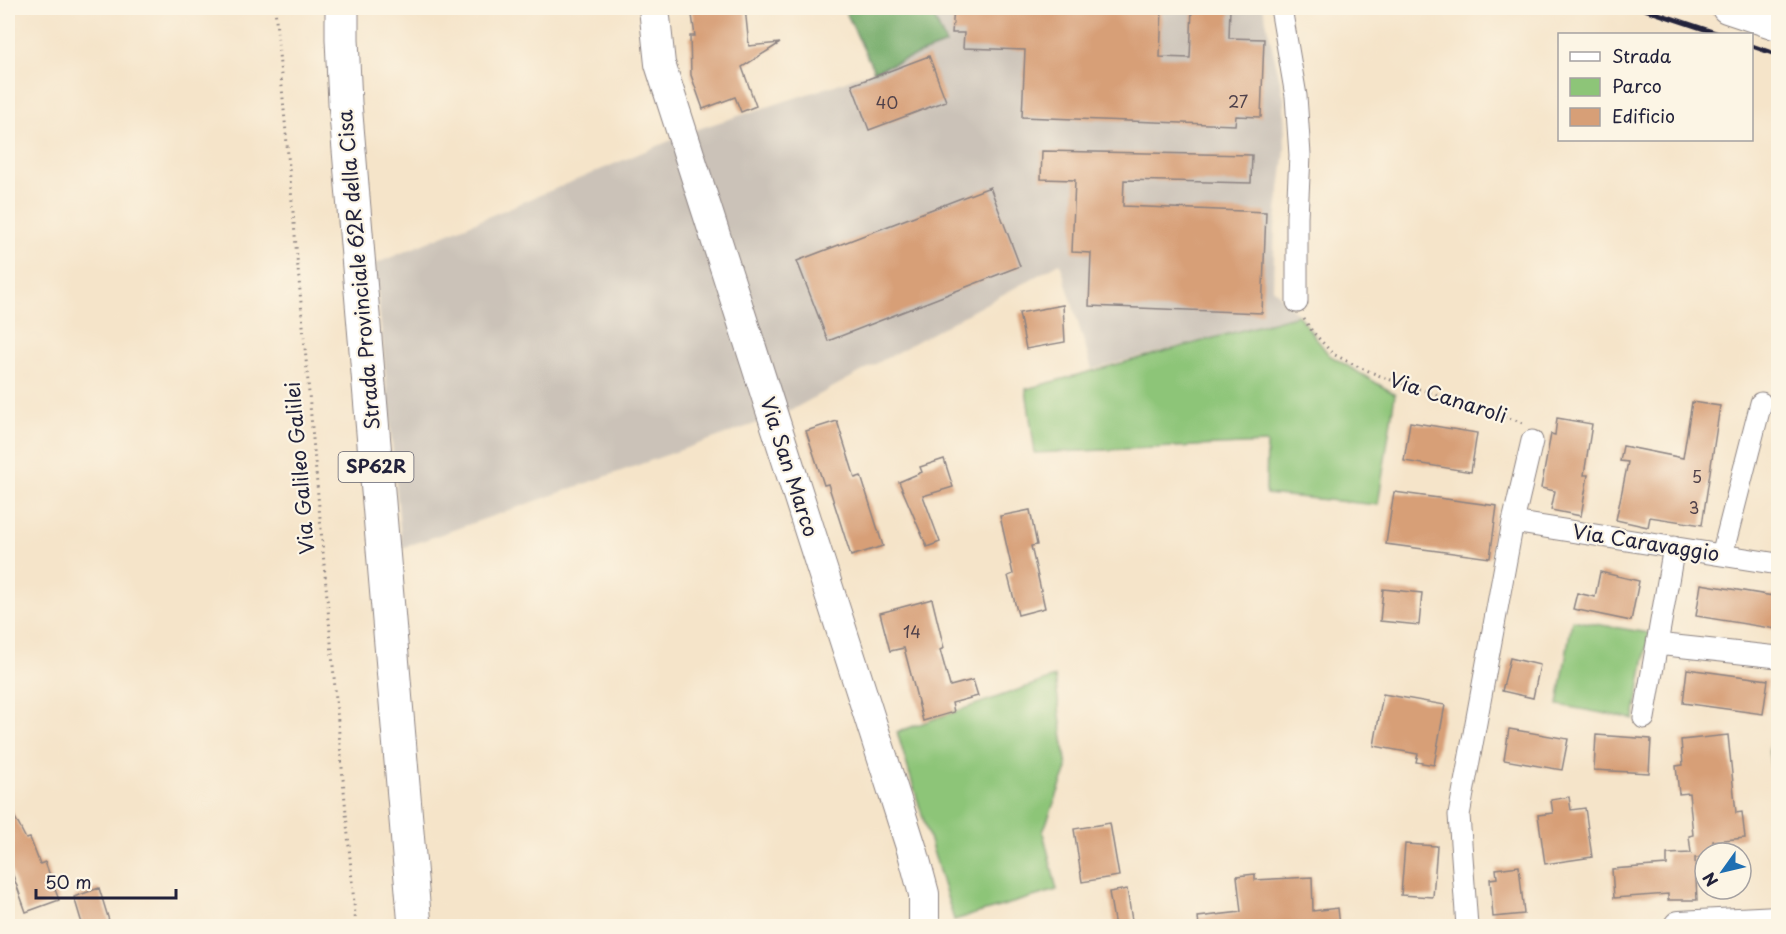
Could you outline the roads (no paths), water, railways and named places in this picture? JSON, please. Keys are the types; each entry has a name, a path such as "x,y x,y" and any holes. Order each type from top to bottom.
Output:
{"highway":[{"name":"Strada Provinciale 62R della Cisa","path":"342,8 345,103 415,927"}],"street":[{"name":"Via San Marco","path":"654,8 660,64 913,853 924,894 924,927"},
{"path":"1281,8 1296,96 1300,154 1297,302"},
{"path":"1727,8 1779,25"},
{"path":"1722,555 1761,404"},
{"path":"1467,927 1459,815 1513,522 1532,441"},
{"name":"Via Caravaggio","path":"1513,522 1779,564"},
{"path":"1644,718 1674,547"},
{"path":"1657,644 1779,657"},
{"path":"1679,927 1779,921"}],"railway":[{"path":"1641,8 1716,33"},
{"path":"1753,46 1778,55"}]}
